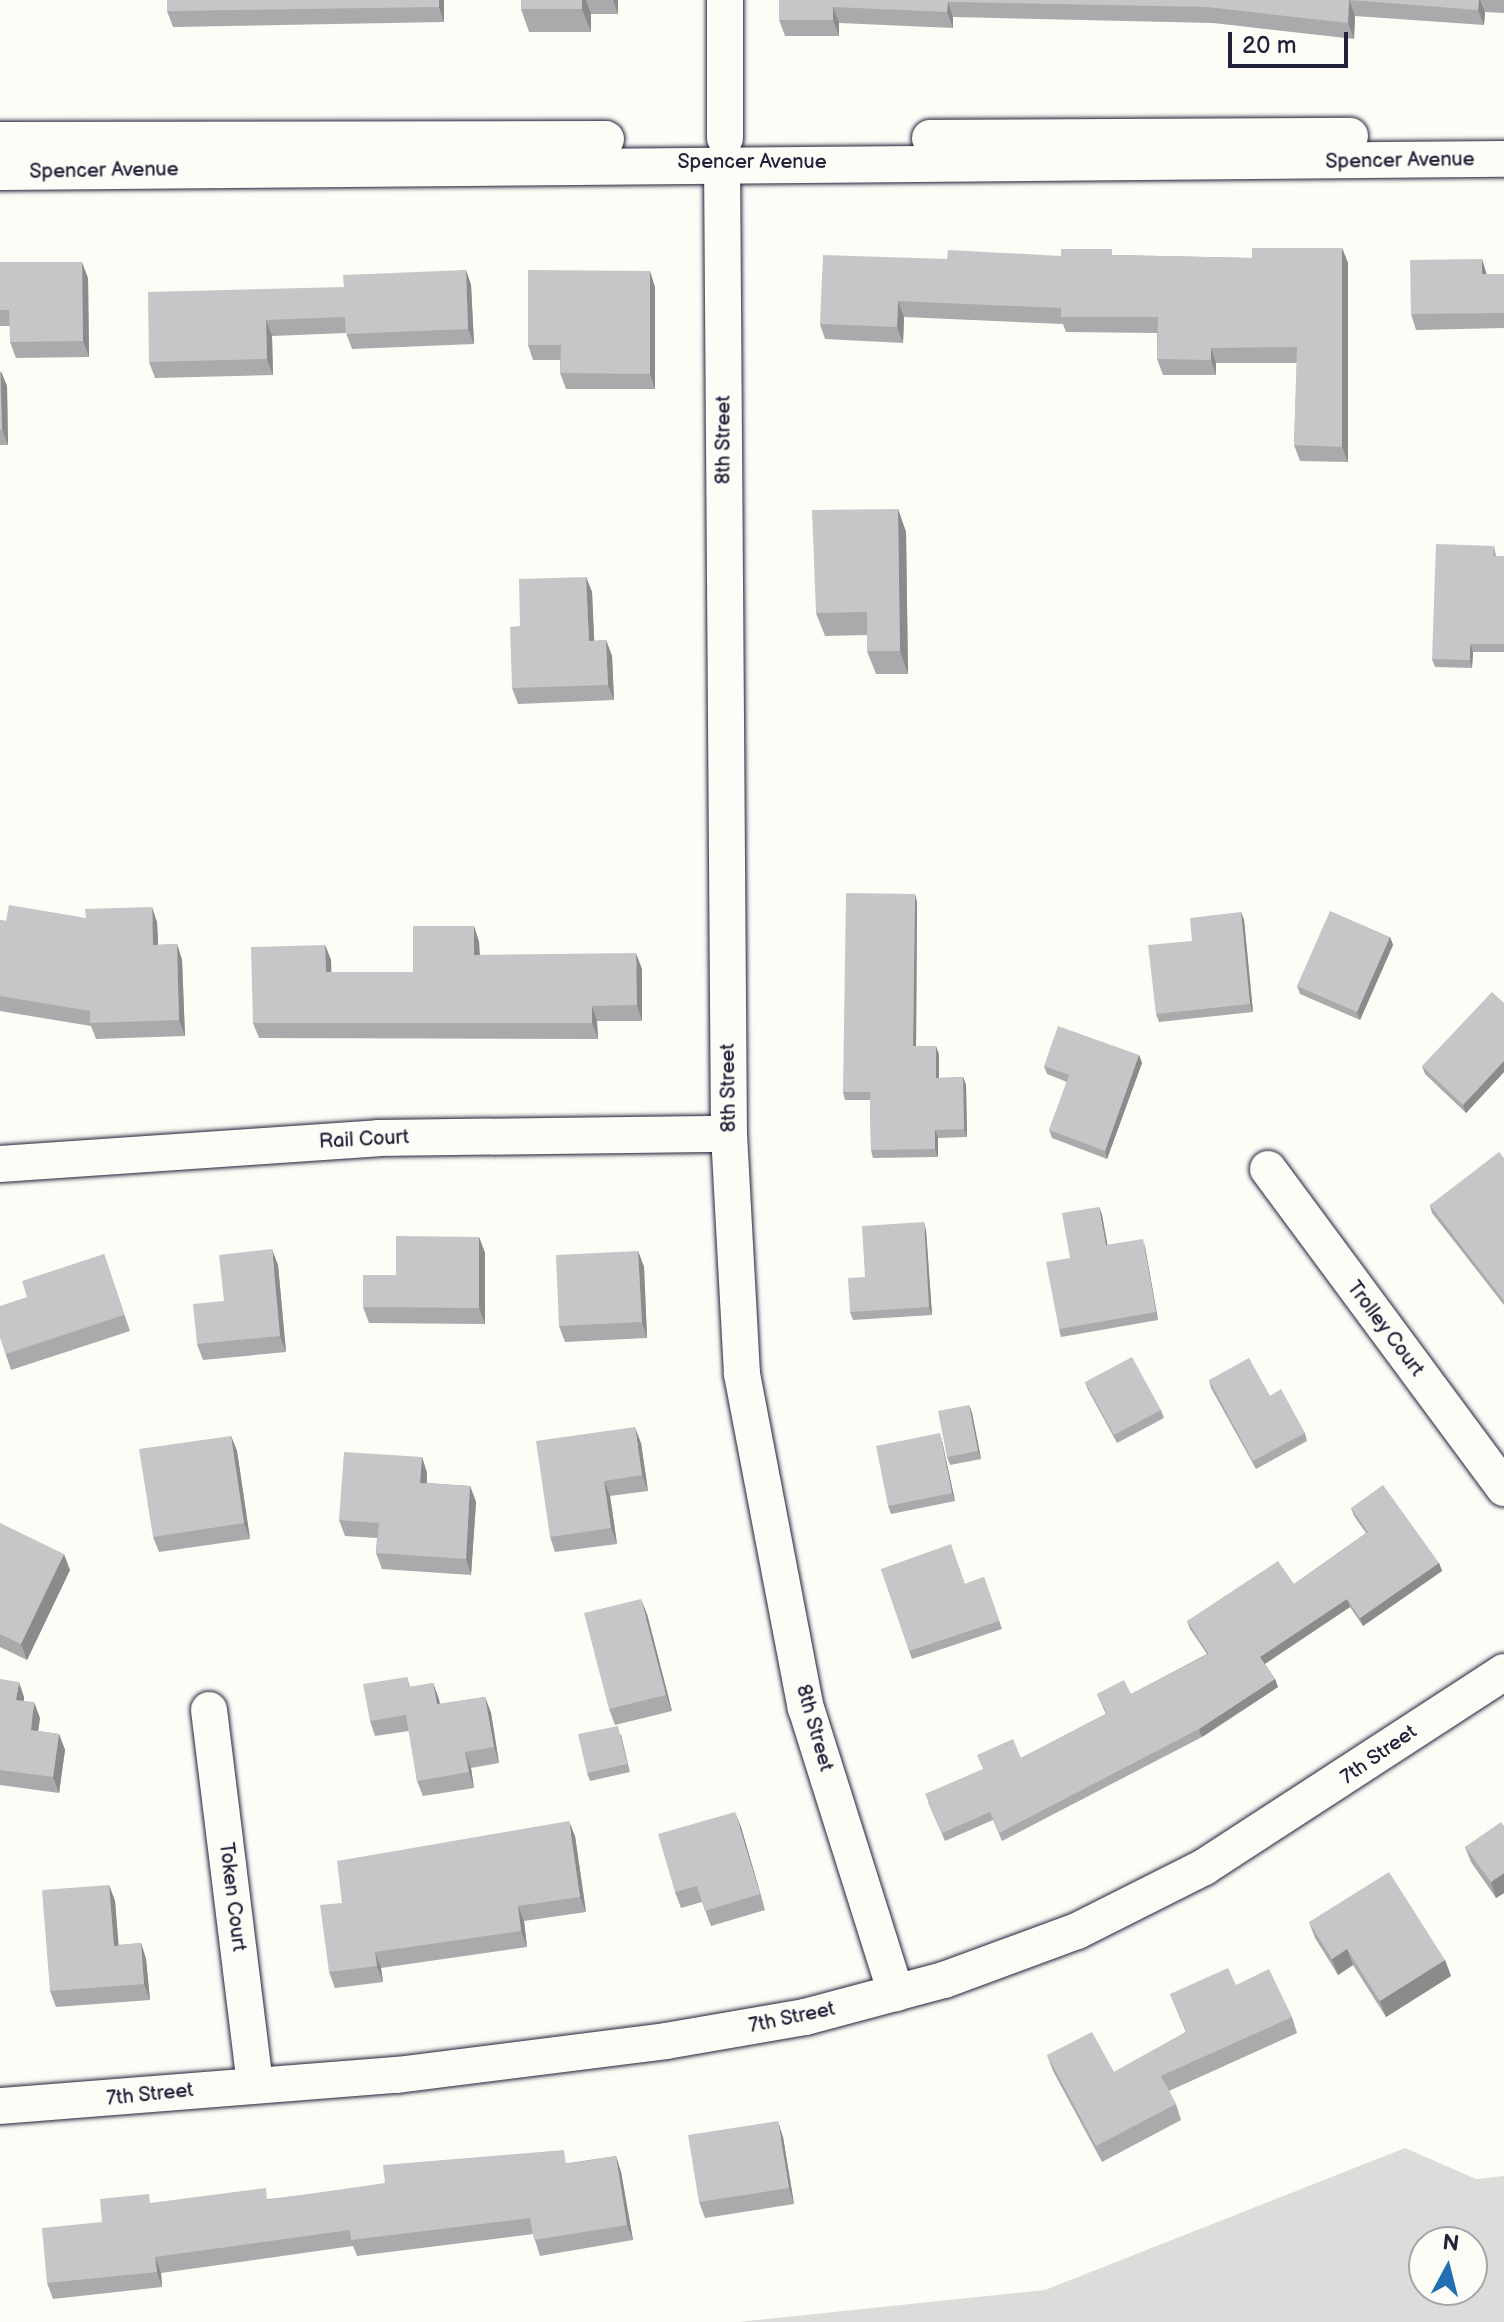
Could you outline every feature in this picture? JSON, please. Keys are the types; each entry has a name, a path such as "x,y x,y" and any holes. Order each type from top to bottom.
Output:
{"street":[{"name":"8th Street","path":"725,0 723,150 729,1134 742,1374 769,1545 806,1708 896,1993"},
{"name":"Spencer Avenue","path":"0,172 723,150 1504,136"},
{"name":"Spencer Avenue","path":"0,140 1504,159"},
{"name":"Rail Court","path":"0,1164 378,1138 729,1134"},
{"name":"Trolley Court","path":"1268,1169 1504,1488"},
{"name":"7th Street","path":"0,2106 397,2075 666,2041 896,1993 1077,1931 1204,1867 1504,1672"},
{"name":"Token Court","path":"209,1710 255,2084"}],"shaded area":[{"path":"1405,2148 1476,2179 1504,2176 1504,2322 738,2322 1045,2290"}],"building":[{"path":"167,0 439,0 439,7 167,11"},
{"path":"521,0 582,0 582,9 521,9"},
{"path":"779,0 1349,0 1348,23 1207,7 948,2 947,12 833,7 833,20 779,20"},
{"path":"1349,0 1479,0 1478,10"},
{"path":"1252,248 1342,248 1342,447 1294,445 1297,347 1211,348 1211,360 1157,359 1158,317 1061,317 1061,308 898,301 897,327 820,324 823,255 947,259 948,250 1061,256 1061,249 1112,249 1112,255 1252,258"},
{"path":"1482,259 1482,274 1504,274 1504,313 1411,314 1410,260"},
{"path":"0,262 82,262 83,341 10,342 9,310 0,310"},
{"path":"466,270 468,329 346,334 345,317 266,320 267,359 149,362 148,292 344,287 343,275"},
{"path":"528,270 650,271 650,374 560,373 561,345 528,345"},
{"path":"0,371 2,429 0,430"},
{"path":"898,509 900,651 867,651 867,612 816,613 812,510"},
{"path":"1436,544 1494,546 1493,556 1504,556 1504,644 1470,644 1470,660 1432,659"},
{"path":"586,577 589,641 606,640 608,685 512,688 510,627 520,626 519,579"},
{"path":"846,893 915,894 913,1046 936,1046 936,1078 963,1077 964,1129 935,1130 935,1149 871,1150 870,1092 843,1092"},
{"path":"9,905 86,918 85,909 152,907 153,945 177,944 179,1020 90,1023 90,1011 0,996 0,920 6,921"},
{"path":"1330,911 1390,937 1357,1012 1297,986"},
{"path":"1241,912 1250,1004 1156,1014 1148,945 1192,941 1190,918"},
{"path":"413,926 474,926 474,955 636,953 637,1005 592,1006 592,1023 253,1023 251,947 325,945 326,972 413,972"},
{"path":"1492,992 1504,1003 1504,1061 1463,1105 1422,1066"},
{"path":"1058,1026 1139,1055 1105,1151 1049,1130 1069,1075 1044,1066"},
{"path":"1499,1152 1504,1158 1504,1301 1430,1205"},
{"path":"1099,1207 1106,1245 1143,1239 1156,1312 1059,1329 1046,1262 1070,1258 1062,1213"},
{"path":"924,1222 929,1307 850,1312 848,1278 865,1277 862,1226"},
{"path":"396,1236 479,1237 479,1308 363,1307 363,1275 396,1275"},
{"path":"272,1249 280,1336 197,1344 193,1304 224,1301 219,1255"},
{"path":"638,1251 642,1322 559,1326 556,1255"},
{"path":"104,1254 124,1315 6,1354 0,1337 0,1306 27,1297 22,1281"},
{"path":"1132,1357 1161,1410 1114,1435 1085,1382"},
{"path":"1249,1358 1270,1396 1281,1389 1305,1433 1253,1461 1209,1380"},
{"path":"969,1405 978,1451 947,1457 938,1411"},
{"path":"635,1427 642,1475 604,1481 611,1528 550,1537 536,1441"},
{"path":"940,1433 952,1493 888,1506 876,1446"},
{"path":"231,1436 244,1523 153,1537 139,1449"},
{"path":"344,1452 422,1457 420,1483 470,1486 466,1559 376,1553 379,1523 339,1520"},
{"path":"1383,1485 1439,1563 1360,1618 1347,1599 1260,1657 1275,1679 1199,1729 999,1833 990,1812 942,1833 925,1794 983,1769 977,1755 1013,1739 1021,1758 1107,1713 1097,1694 1124,1680 1131,1694 1209,1654 1187,1621 1278,1561 1294,1584 1368,1532 1351,1508"},
{"path":"0,1523 64,1554 21,1644 0,1634"},
{"path":"951,1544 965,1584 984,1577 999,1621 909,1651 881,1569"},
{"path":"641,1599 666,1695 609,1709 584,1613"},
{"path":"407,1677 409,1687 433,1683 437,1704 485,1697 494,1747 465,1752 469,1772 417,1781 406,1715 370,1721 363,1684"},
{"path":"0,1679 19,1682 16,1700 34,1702 31,1730 59,1734 53,1777 0,1770"},
{"path":"618,1726 627,1764 587,1773 578,1734"},
{"path":"735,1812 760,1894 705,1911 697,1886 675,1892 658,1834"},
{"path":"569,1821 580,1897 518,1906 521,1931 375,1952 377,1966 329,1972 320,1905 342,1903 337,1861"},
{"path":"1501,1822 1504,1826 1504,1873 1491,1882 1465,1847"},
{"path":"1389,1872 1445,1960 1380,2001 1347,1949 1332,1959 1309,1922"},
{"path":"109,1885 114,1946 141,1943 144,1984 50,1991 42,1890"},
{"path":"1228,1968 1236,1985 1269,1969 1292,2017 1161,2076 1176,2104 1096,2146 1047,2055 1092,2032 1114,2072 1187,2032 1170,1994"},
{"path":"778,2121 789,2188 699,2202 688,2135"},
{"path":"564,2150 566,2164 616,2156 627,2225 534,2240 530,2218 351,2240 350,2230 155,2257 157,2272 47,2283 42,2228 102,2222 100,2199 149,2194 150,2203 266,2188 267,2200 385,2183 383,2165"}]}
